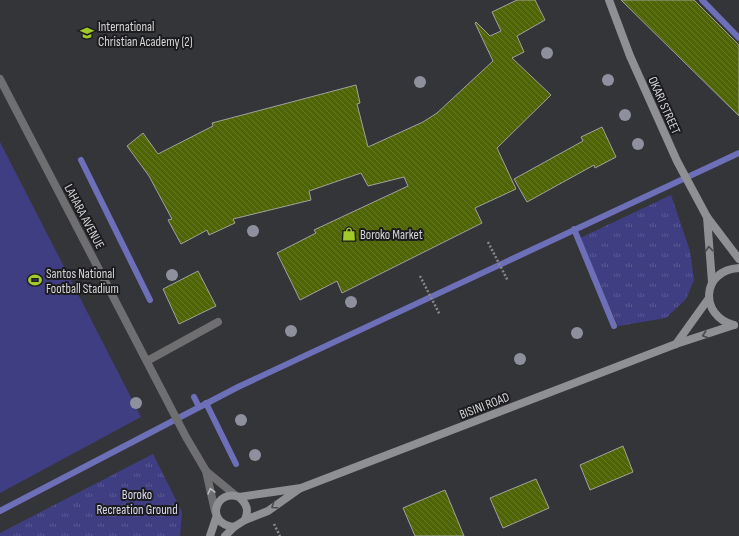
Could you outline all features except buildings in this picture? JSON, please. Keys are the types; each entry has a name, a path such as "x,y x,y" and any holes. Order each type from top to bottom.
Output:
{"street":[{"name":"OKARI STREET","path":"609,0 630,56 691,190 707,217 739,259"},
{"name":"LAHARA AVENUE","path":"0,79 186,438 206,471 216,515"},
{"name":"OKARI STREET","path":"707,217 712,282 709,298"},
{"path":"712,282 723,272 731,268 739,268"},
{"path":"709,298 711,307 720,319 737,326"},
{"path":"676,344 709,298"},
{"path":"147,361 218,322"},
{"name":"BISINI ROAD","path":"245,520 268,510 301,488 676,344 737,326"},
{"name":"LAHARA AVENUE","path":"206,471 237,496"},
{"name":"BISINI ROAD","path":"237,496 301,488"},
{"path":"210,536 221,499 237,496 246,505 248,510 245,520 234,527 225,536"},
{"path":"216,515 223,525 234,527"}],"path":[{"path":"488,242 508,281"},
{"path":"420,276 440,314"}],"green space":[{"name":"Santos National Football Stadium","path":"0,142 141,417 0,493"},
{"path":"671,195 690,251 694,280 686,299 666,318 618,326 580,238"},
{"name":"Boroko Recreation Ground","path":"153,454 182,512 180,536 0,536 0,533"}],"waterway":[{"path":"702,0 739,38"},
{"path":"0,511 238,387 739,153"},
{"path":"81,160 150,300"},
{"path":"574,229 614,326"},
{"path":"194,397 199,407"},
{"path":"206,403 236,464"}],"place":[{"name":"International Christian Academy (2)","path":"87,33"},
{"name":"Boroko Market","path":"349,234"},
{"name":"Santos National Football Stadium","path":"35,280"}]}
